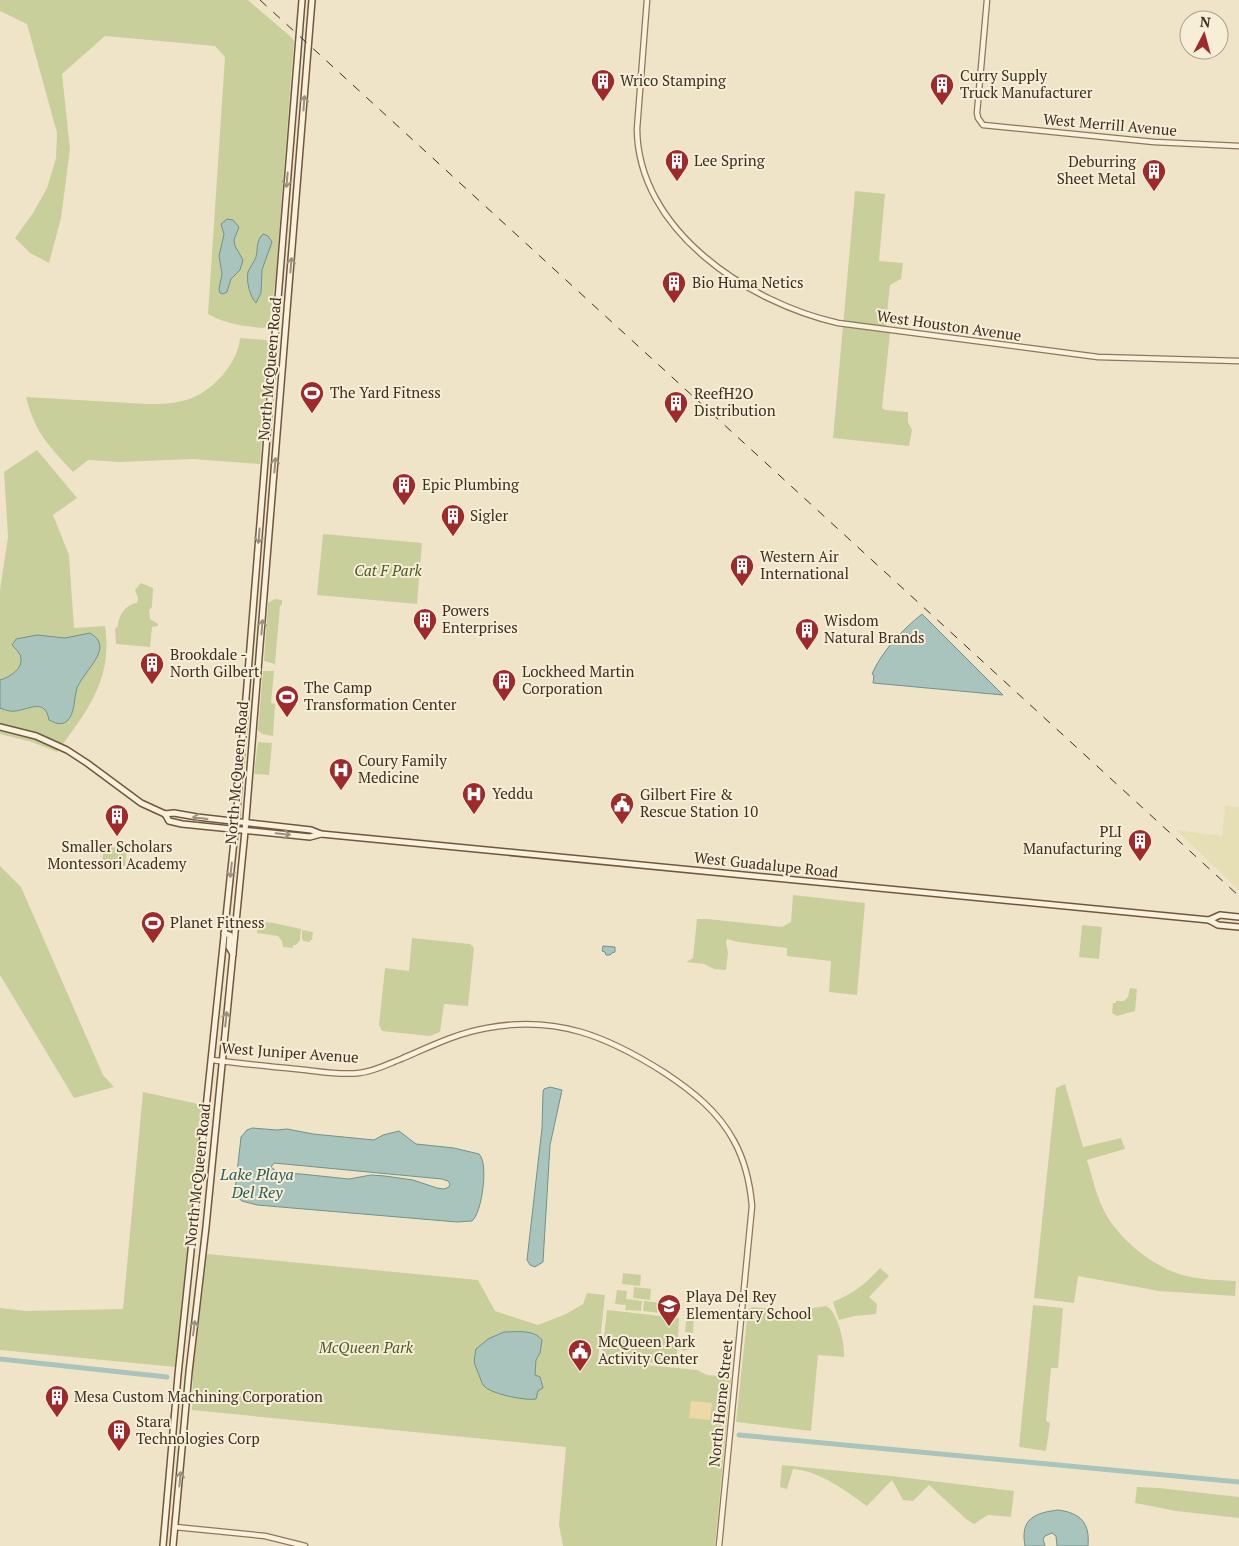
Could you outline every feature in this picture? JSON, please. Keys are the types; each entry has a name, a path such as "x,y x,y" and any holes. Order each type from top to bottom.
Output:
{"main road":[{"name":"North McQueen Road","path":"163,1546 178,1375 236,822 302,0"},
{"name":"North McQueen Road","path":"173,1546 188,1376 201,1270 246,823 312,0"},
{"path":"290,140 301,140"},
{"path":"246,692 256,693"},
{"name":"West Guadalupe Road","path":"0,728 36,736 67,750 87,762 141,803 164,814 169,821 174,823 310,837 321,834"},
{"name":"West Guadalupe Road","path":"164,814 174,813 311,830 321,834 1209,920 1218,925 1239,927"},
{"name":"West Guadalupe Road","path":"1209,920 1220,915 1239,917"},
{"path":"224,933 230,935 229,946 233,954"},
{"path":"190,1269 201,1270"},
{"path":"178,1375 188,1376"}],"street":[{"name":"West Houston Avenue","path":"647,0 638,101 638,148 643,171 653,195 682,234 705,256 742,284 766,297 824,320 838,323 1098,357 1239,361"},
{"name":"West Merrill Avenue","path":"987,0 977,113 980,122 988,126 1154,142 1239,146"},
{"name":"West Juniper Avenue","path":"212,1060 330,1072 361,1073 394,1062 454,1037 487,1028 529,1024 555,1026 592,1035 637,1056 693,1092 720,1120"},
{"name":"North Horne Street","path":"719,1546 752,1206 744,1164 734,1140 720,1120"},
{"path":"175,1528 265,1536 305,1546"}],"shaded area":[{"path":"1225,806 1239,807 1239,890 1176,830 1222,836"}],"green space":[{"path":"0,0 248,0 291,37 294,41 275,285 267,327 234,324 208,314 225,57 215,46 105,36 62,74 70,149 61,218 49,263 30,253 15,238 33,213 47,188 56,158 57,133 27,24 0,11"},
{"path":"855,191 885,194 879,261 903,263 901,279 890,285 885,332 890,333 882,408 885,410 908,412 908,422 912,430 909,446 833,438"},
{"path":"240,338 266,340 269,345 260,464 192,459 120,462 88,460 73,472 38,430 26,397 147,404 186,400 205,391 222,376 234,358"},
{"path":"37,450 77,498 53,515 69,555 74,628 105,626 105,663 101,679 95,694 78,723 57,752 32,742 0,734 0,590 8,537 4,472"},
{"name":"Cat F Park","path":"323,534 422,543 417,604 317,595"},
{"path":"141,583 153,588 152,607 149,610 150,619 158,624 158,626 152,627 150,647 116,644 115,629 118,626 119,618 129,606 137,603 138,598 135,590"},
{"path":"275,599 282,600 282,605 280,606 275,664 264,661 268,603"},
{"path":"263,671 274,671 271,703 275,704 273,736 262,734 258,730"},
{"path":"258,742 272,743 269,775 254,774"},
{"path":"104,846 127,849 125,866 122,866 121,869 105,866 102,863"},
{"path":"0,866 21,887 103,1075 114,1087 74,1098 0,975"},
{"path":"793,895 865,903 857,995 829,992 831,961 787,956 787,948 727,939 726,970 714,969 704,964 686,962 693,958 697,919 782,927 791,922"},
{"path":"263,922 301,929 300,940 296,945 293,945 293,948 283,947 282,941 278,936 257,933 258,925"},
{"path":"1082,925 1102,927 1099,959 1079,957"},
{"path":"302,930 313,932 310,942 303,941"},
{"path":"412,938 470,944 474,948 468,1006 444,1004 440,1032 430,1036 382,1031 379,1025 385,968 409,971"},
{"path":"1130,988 1137,989 1135,1011 1117,1016 1112,1013 1113,1003 1124,1001 1128,997"},
{"path":"1065,1084 1083,1147 1121,1138 1125,1149 1087,1160 1101,1204 1115,1228 1142,1254 1174,1272 1211,1280 1236,1281 1235,1296 1159,1291 1078,1276 1074,1303 1034,1298 1056,1088"},
{"path":"143,1092 203,1105 175,1367 0,1350 0,1308 26,1311 123,1309"},
{"name":"McQueen Park","path":"207,1254 478,1280 495,1311 538,1325 566,1314 583,1304 587,1293 605,1295 598,1360 697,1370 707,1375 731,1377 715,1546 563,1546 559,1525 566,1447 192,1410 193,1369"},
{"path":"880,1268 889,1276 869,1297 877,1304 876,1314 839,1320 833,1302 858,1288"},
{"path":"623,1273 641,1275 640,1286 622,1284"},
{"path":"634,1287 651,1289 650,1300 633,1298"},
{"path":"617,1290 627,1291 626,1299 642,1301 641,1311 625,1310 626,1305 615,1304"},
{"path":"644,1301 662,1303 661,1313 643,1311"},
{"path":"1033,1305 1063,1308 1058,1368 1051,1368 1046,1421 1050,1423 1046,1451 1019,1447"},
{"path":"826,1306 834,1314 837,1321 842,1337 844,1357 818,1355 811,1431 736,1422 748,1310 752,1307 795,1311"},
{"path":"607,1310 679,1318 678,1339 685,1337 690,1349 683,1351 678,1340 676,1365 605,1358 602,1353"},
{"path":"687,1313 694,1313 693,1333 685,1332"},
{"path":"782,1465 1014,1491 1011,1517 988,1515 974,1524 929,1485 913,1501 903,1500 892,1480 867,1506 823,1478 803,1471 793,1469 787,1489 780,1487"},
{"path":"1137,1487 1239,1497 1239,1518 1176,1511 1135,1503"}],"sand":[{"path":"691,1401 712,1403 710,1420 689,1418"}],"water":[{"path":"227,219 233,220 239,227 234,240 235,246 243,260 240,270 231,279 227,292 223,294 220,293 219,289 222,274 219,256 224,234 221,224"},
{"path":"263,234 268,236 272,242 262,270 261,293 256,303 250,293 248,272 256,257 259,239"},
{"path":"922,614 1003,695 873,683 874,675 872,674 881,657 900,634"},
{"path":"90,633 98,641 100,646 99,652 77,688 73,710 70,718 65,723 60,724 49,720 44,709 36,706 14,711 0,708 0,680 16,671 21,660 20,655 12,645 16,639 37,635 65,638"},
{"path":"603,946 615,947 615,952 606,955 602,951"},
{"path":"550,1087 562,1090 550,1145 543,1262 535,1267 530,1265 527,1260 542,1128 543,1092 544,1089"},
{"name":"Lake Playa Del Rey","path":"252,1128 287,1129 313,1134 374,1140 383,1135 399,1131 416,1144 454,1148 479,1154 484,1167 484,1177 479,1208 472,1221 457,1222 257,1205 242,1201 236,1196 235,1191 241,1137 247,1130","holes":["274,1163 448,1181 449,1187 444,1189 437,1188 413,1180 385,1176 371,1175 349,1179 283,1173 271,1167"]},
{"path":"504,1332 530,1333 539,1336 542,1340 540,1353 536,1360 535,1375 540,1377 543,1388 538,1391 536,1399 525,1399 501,1394 488,1389 482,1384 474,1363 476,1349 488,1339"},
{"path":"1058,1510 1066,1511 1082,1520 1087,1531 1088,1546 1057,1546 1056,1536 1052,1533 1043,1539 1045,1546 1025,1546 1025,1529 1031,1519 1042,1513"}],"waterway":[{"path":"0,1359 167,1377"},
{"path":"739,1435 1239,1482"}],"railway":[{"path":"260,0 1239,896"}],"place":[{"name":"Wrico Stamping","path":"603,102"},
{"name":"Curry Supply Truck Manufacturer","path":"942,106"},
{"name":"Lee Spring","path":"677,182"},
{"name":"Deburring Sheet Metal","path":"1154,192"},
{"name":"Bio Huma Netics","path":"674,304"},
{"name":"The Yard Fitness","path":"312,414"},
{"name":"ReefH2O Distribution","path":"676,424"},
{"name":"Epic Plumbing","path":"404,506"},
{"name":"Sigler","path":"453,537"},
{"name":"Western Air International","path":"742,587"},
{"name":"Powers Enterprises","path":"425,641"},
{"name":"Wisdom Natural Brands","path":"807,651"},
{"name":"Brookdale - North Gilbert","path":"152,685"},
{"name":"Lockheed Martin Corporation","path":"504,702"},
{"name":"The Camp Transformation Center","path":"287,718"},
{"name":"Coury Family Medicine","path":"341,791"},
{"name":"Yeddu","path":"474,815"},
{"name":"Gilbert Fire & Rescue Station 10","path":"622,825"},
{"name":"Smaller Scholars Montessori Academy","path":"117,837"},
{"name":"PLI Manufacturing","path":"1140,862"},
{"name":"Planet Fitness","path":"153,944"},
{"name":"Playa Del Rey Elementary School","path":"669,1327"},
{"name":"McQueen Park Activity Center","path":"580,1372"},
{"name":"Mesa Custom Machining Corporation","path":"57,1418"},
{"name":"Stara Technologies Corp","path":"119,1452"}]}
